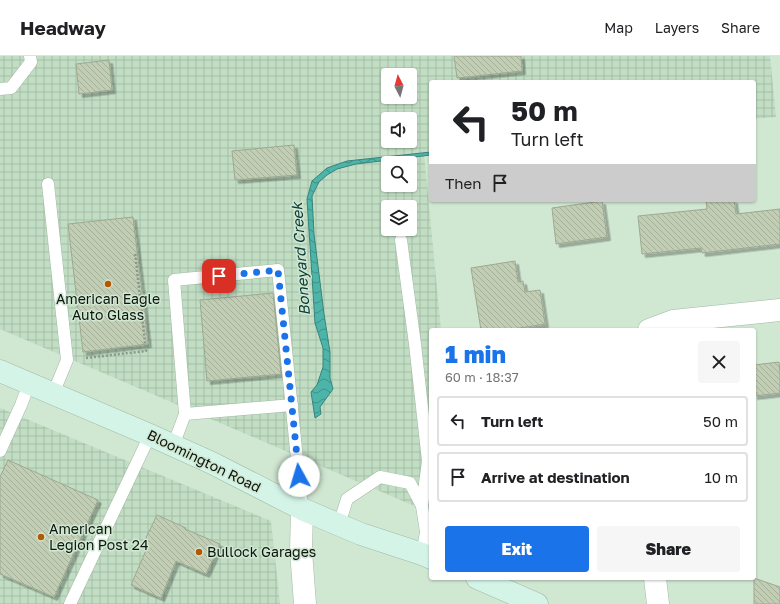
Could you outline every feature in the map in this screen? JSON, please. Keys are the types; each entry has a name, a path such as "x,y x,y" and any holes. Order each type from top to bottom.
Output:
{"main road":[{"name":"Bloomington Road","path":"0,371 212,462 302,509 361,534 426,556"},
{"path":"482,580 537,604"}],"street":[{"path":"654,328 673,321 780,310"},
{"path":"302,509 301,551 305,604"},
{"path":"655,580 658,604"}],"lane":[{"path":"0,89 11,88 31,62 30,56"},
{"path":"48,184 67,360 54,394"},
{"path":"401,240 415,344 428,461 422,506 426,532 426,556"},
{"path":"173,446 185,414 174,280 278,270 302,509"},
{"path":"2,447 21,406 29,384"},
{"path":"185,414 292,405"},
{"path":"70,604 150,435"},
{"path":"339,524 347,499 380,477 410,483 422,506"}],"path":[{"path":"67,360 146,351 135,252"}],"shaded area":[{"path":"0,56 770,56 776,117 756,119 756,80 429,80 429,153 424,154 441,328 429,328 429,512 0,329"},
{"path":"0,408 271,521 280,604 0,604"}],"water":[{"path":"429,152 429,155 417,157 394,156"},
{"path":"381,157 381,161 356,164 337,169 319,182 312,196 314,234 330,352 330,378 333,389 320,407 321,414 315,418 311,392 317,385 323,367 323,348 315,323 307,199 312,181 327,168 347,161"}],"building":[{"path":"454,56 521,56 522,71 457,78"},
{"path":"109,60 112,90 79,94 76,64"},
{"path":"294,145 297,175 235,180 232,151"},
{"path":"602,202 607,237 556,244 552,208"},
{"path":"706,202 734,202 736,214 780,209 780,244 702,253 701,248 642,254 638,216 707,209"},
{"name":"American Eagle Auto Glass","path":"133,217 148,344 83,352 68,224"},
{"path":"515,261 518,282 523,281 525,292 540,290 545,324 520,328 481,328 471,268"},
{"path":"273,293 281,374 207,381 200,300"},
{"path":"779,362 780,393 756,396 756,365"},
{"name":"American Legion Post 24","path":"8,460 98,500 54,597 0,574 0,477"},
{"path":"157,515 220,544 206,574 176,561 161,598 131,585 147,548 142,546"},
{"path":"756,579 780,587 780,604 754,604 754,580"}],"place":[{"name":"American Eagle Auto Glass","path":"108,284"},
{"name":"American Legion Post 24","path":"41,537"},
{"name":"Bullock Garages","path":"199,552"}],"route":[{"path":"219,276 278,270 299,476"}],"water label":[{"name":"Boneyard Creek","path":"301,259"}]}
